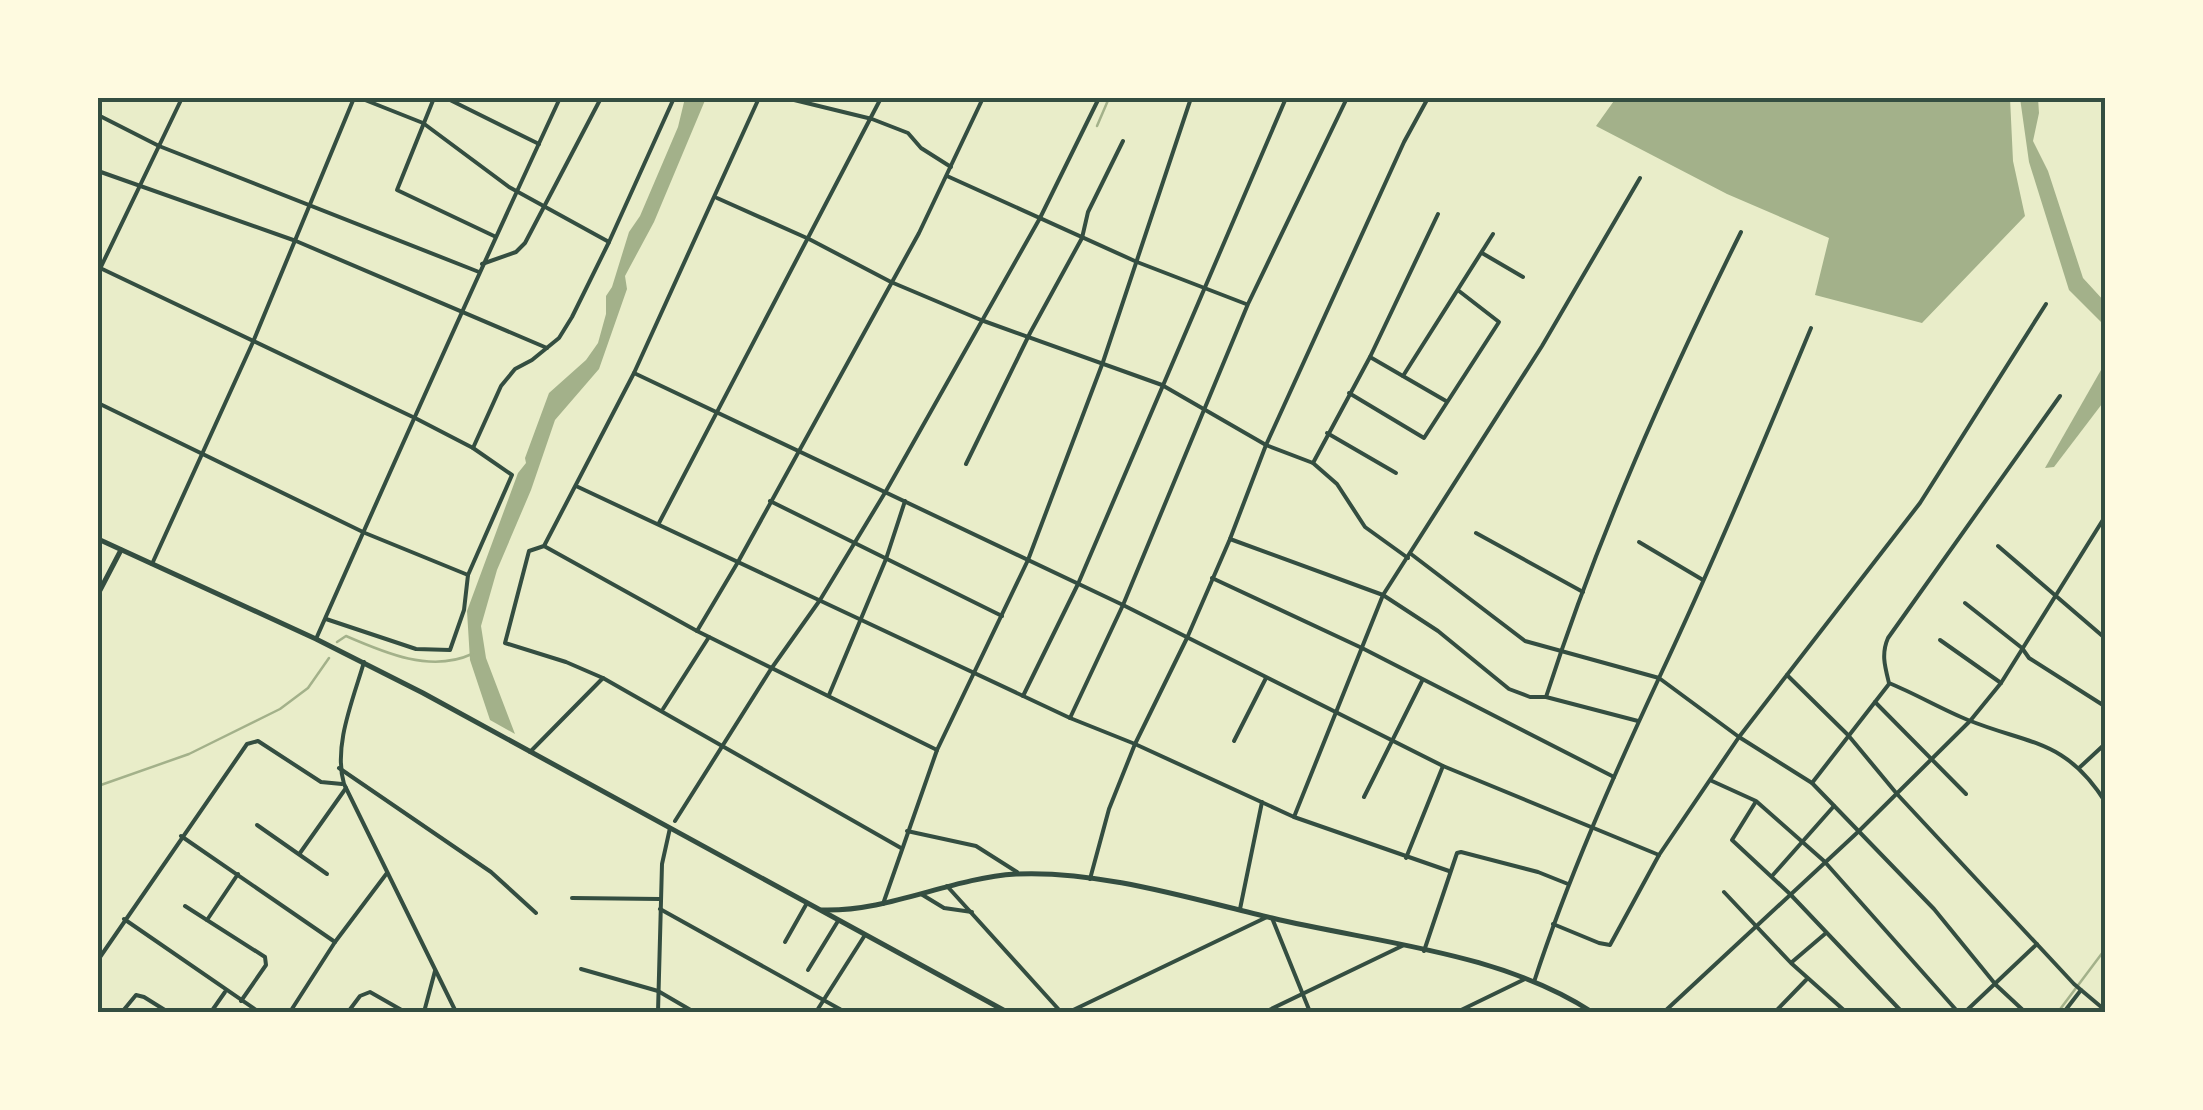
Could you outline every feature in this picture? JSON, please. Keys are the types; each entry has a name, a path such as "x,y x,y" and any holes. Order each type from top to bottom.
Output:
{"street":[{"path":"182,98 98,269 417,419 512,474 468,575 464,610 450,650 416,650 326,618"},
{"path":"152,564 253,342 307,206 357,98 423,122 517,190 609,242"},
{"path":"434,98 397,190 494,236"},
{"path":"446,98 538,144"},
{"path":"316,639 417,419 494,236 560,98"},
{"path":"482,264 516,252 525,243 601,98"},
{"path":"473,448 501,386 515,369 559,338 572,316 674,98"},
{"path":"759,98 634,374 544,546 529,551 504,643 603,678 901,848"},
{"path":"786,98 872,119 908,133 920,148 952,168"},
{"path":"659,524 881,98"},
{"path":"697,631 891,282 952,168 984,98"},
{"path":"675,821 771,669 820,600 886,491 1040,218 1099,98"},
{"path":"882,904 938,750 1028,560 1103,362 1191,98"},
{"path":"1023,696 1078,584 1286,98"},
{"path":"1070,718 1123,606 1248,304 1347,98"},
{"path":"1090,879 1109,809 1135,744 1187,638 1266,444 1404,142 1428,98"},
{"path":"98,115 159,146 479,272"},
{"path":"966,464 1082,238 1088,212 1123,141"},
{"path":"98,170 296,241 547,348"},
{"path":"947,176 1137,262 1248,304"},
{"path":"1294,818 1383,595 1542,346 1640,178"},
{"path":"714,198 981,320 1162,385 1266,444 1313,464 1338,484 1365,527 1525,640 1659,678 1739,738 1812,782 1934,908 1996,985 2025,1012"},
{"path":"1313,464 1370,358 1438,214"},
{"path":"1546,696 1617,500 1684,347 1741,232"},
{"path":"1404,376 1493,234"},
{"path":"1482,253 1523,277"},
{"path":"1349,393 1424,438 1499,322 1459,291"},
{"path":"1553,924 1599,944 1610,944 1659,855 1739,738 1920,503 2046,304"},
{"path":"1534,982 1553,924 1614,777 1811,328"},
{"path":"1370,358 1446,401"},
{"path":"634,374 1078,584 1391,742 1659,855"},
{"path":"1812,782 1889,683 1884,646 2060,396"},
{"path":"98,403 365,534 468,575"},
{"path":"1328,433 1396,473"},
{"path":"576,486 862,622 1294,818 1449,871"},
{"path":"770,501 1002,616"},
{"path":"829,695 862,622 905,501"},
{"path":"1664,1012 1970,721 2001,683 2105,517"},
{"path":"1476,534 1583,592"},
{"path":"1230,539 1383,595 1438,631 1509,689 1638,721"},
{"path":"98,540 364,662 1007,1012"},
{"path":"1639,542 1703,580"},
{"path":"544,546 697,631 938,750"},
{"path":"1998,546 2106,639"},
{"path":"98,594 121,550"},
{"path":"1212,578 1362,648 1614,777"},
{"path":"1964,603 2022,648 2029,658 2106,706"},
{"path":"663,709 709,637"},
{"path":"1940,640 2001,683"},
{"path":"364,662 339,768 456,1012"},
{"path":"1787,675 1848,734 1897,794 2074,984 2106,1011"},
{"path":"530,752 603,678"},
{"path":"1234,741 1266,678"},
{"path":"1364,797 1424,679"},
{"path":"1889,683 1970,721 2056,749 2079,768 2106,803"},
{"path":"1875,702 1966,794"},
{"path":"98,960 181,836 252,741 258,741 322,782 345,786"},
{"path":"2079,768 2106,743"},
{"path":"1406,858 1443,766"},
{"path":"339,768 492,872 536,913"},
{"path":"1712,781 1756,802 1824,861 1958,1012"},
{"path":"298,855 345,786"},
{"path":"1240,909 1262,802"},
{"path":"1756,802 1732,840 1790,894 1902,1012"},
{"path":"1772,876 1834,806"},
{"path":"256,825 327,874"},
{"path":"658,1012 662,864 670,828"},
{"path":"907,830 976,846 1020,874"},
{"path":"181,836 335,942"},
{"path":"1424,952 1454,856 1462,852 1569,884"},
{"path":"290,1012 335,942 388,873"},
{"path":"207,920 238,874"},
{"path":"819,910 853,910 947,886 1020,874 1090,879 1474,961 1534,982 1592,1012"},
{"path":"947,886 1061,1012"},
{"path":"1724,892 1790,963 1846,1012"},
{"path":"920,894 944,908 972,912"},
{"path":"572,898 660,899"},
{"path":"785,942 807,903"},
{"path":"186,906 266,957 266,965 241,1000"},
{"path":"660,909 845,1012"},
{"path":"1270,917 1310,1012"},
{"path":"1070,1012 1270,917"},
{"path":"124,919 259,1012"},
{"path":"808,970 838,920"},
{"path":"1790,963 1826,933"},
{"path":"816,1012 865,935"},
{"path":"1965,1012 2037,944"},
{"path":"1265,1012 1402,946"},
{"path":"581,970 658,991 694,1012"},
{"path":"424,1012 435,972"},
{"path":"1457,1012 1525,979"},
{"path":"1774,1012 1807,979"},
{"path":"210,1012 226,990"},
{"path":"2064,1012 2081,990"},
{"path":"348,1012 360,996 370,992 405,1012"},
{"path":"122,1012 136,995 168,1012"}],"shaded area":[{"path":"685,98 706,98 654,222 625,276 627,289 599,369 555,420 497,570 481,626 486,658 515,734 490,720 470,660 467,611 518,473 526,463 549,393 586,360 598,343 606,314 606,296 629,232 640,216 678,127"},
{"path":"1616,98 2010,98 2013,161 2025,216 1922,323 1815,295 1829,238 1727,194 1596,126"},
{"path":"2020,98 2038,98 2033,141 2048,171 2083,278 2105,302 2105,326 2069,290 2029,162"},
{"path":"2105,363 2105,400 2054,467 2045,468"}],"waterway":[{"path":"1097,126 1109,98"},
{"path":"337,642 346,636 392,654 424,661 441,662 472,654"},
{"path":"98,786 189,754 280,709 308,688 329,658"},
{"path":"2058,1012 2106,948"}]}
